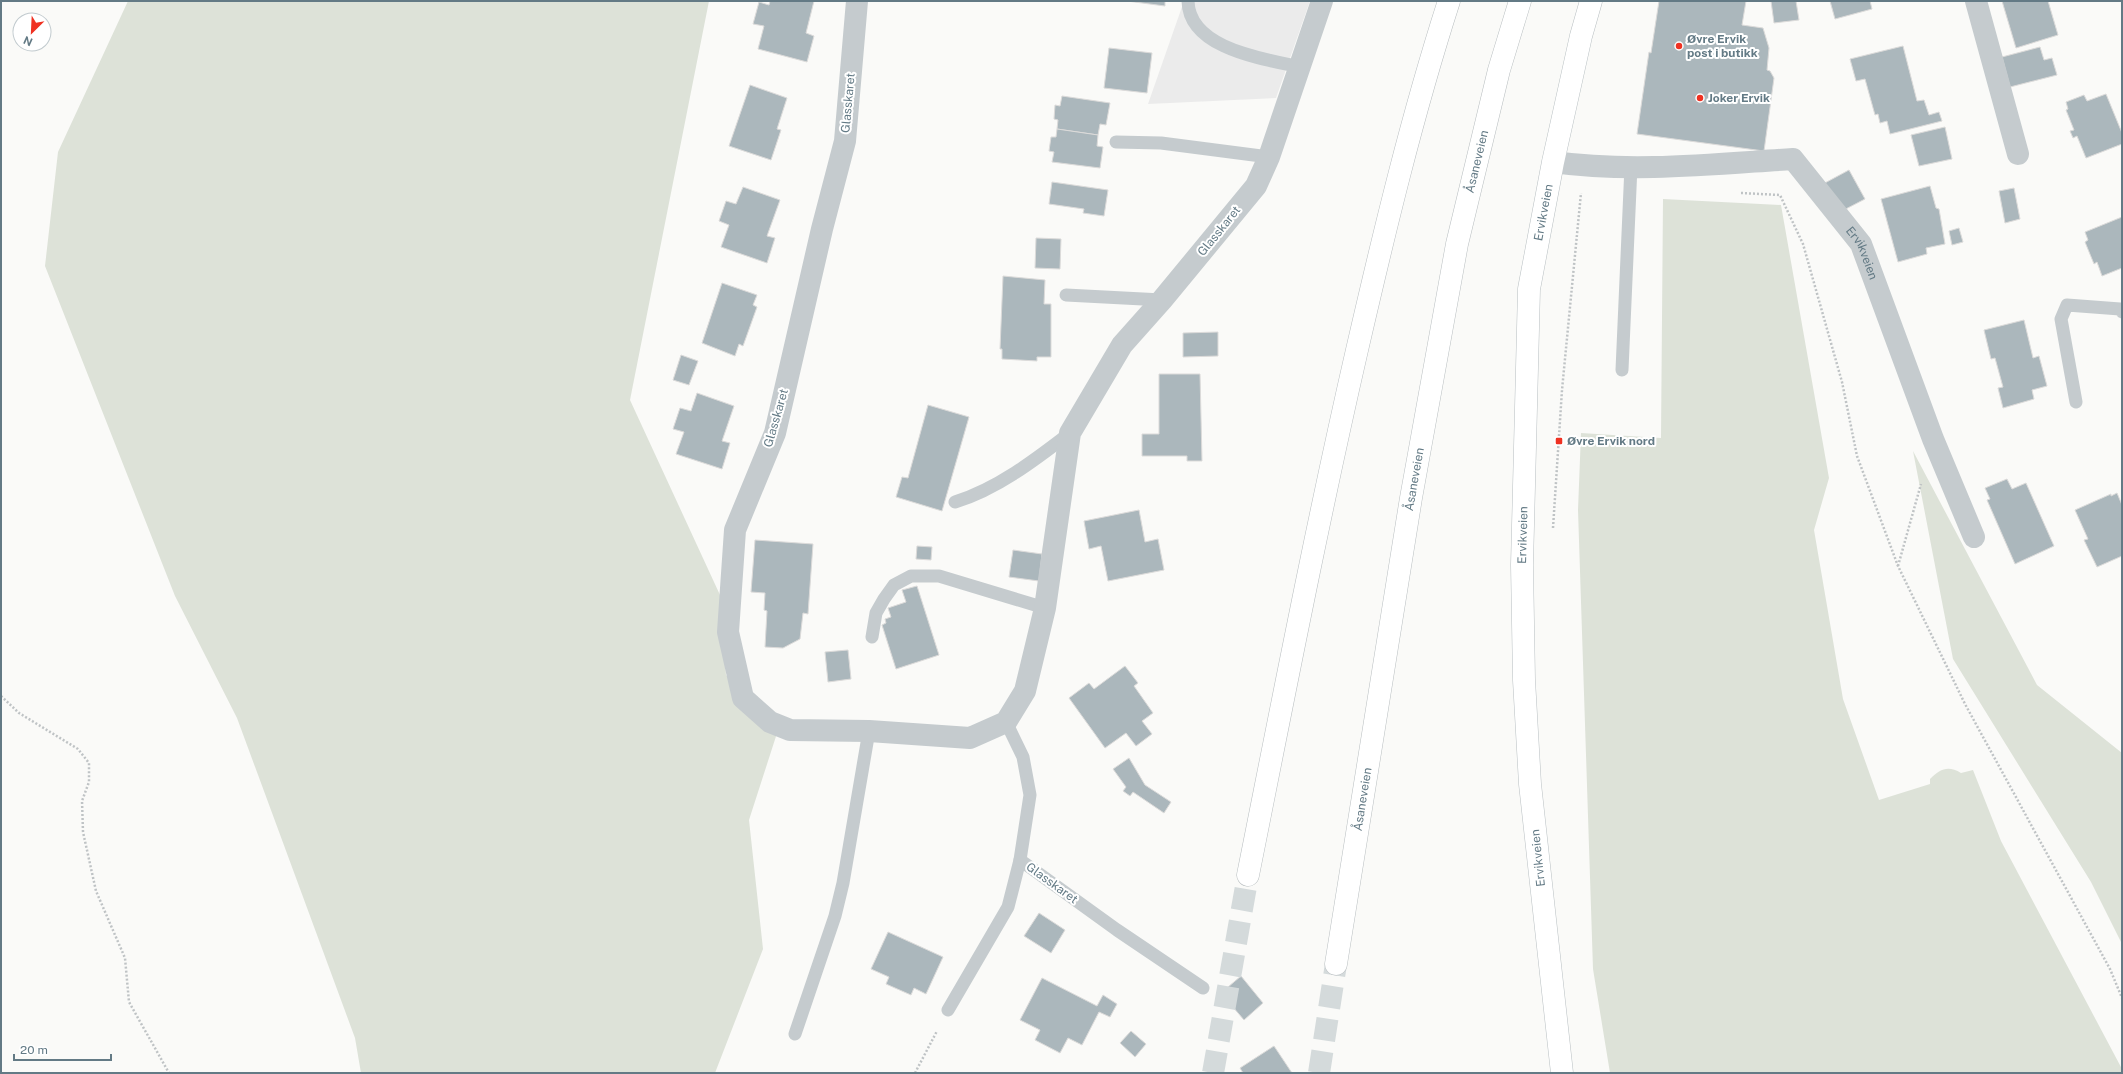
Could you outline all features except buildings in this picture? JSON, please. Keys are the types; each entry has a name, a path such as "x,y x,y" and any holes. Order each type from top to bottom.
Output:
{"main road":[{"path":"1248,875 1326,485 1385,228 1434,48 1449,1"},
{"name":"Åsaneveien","path":"1336,964 1410,506 1457,244 1499,70 1520,1"},
{"name":"Ervikveien","path":"1562,1073 1530,784 1524,680 1522,565 1529,289 1553,162 1581,36 1591,1"}],"street":[{"name":"Glasskaret","path":"857,1 845,142 822,229 774,433 734,530 728,632 743,698 770,722 790,730 869,731 970,738 1006,722 1025,691 1045,608 1070,433 1122,345 1162,300 1256,186 1269,157 1322,1"},
{"path":"1976,1 2018,154"},
{"name":"Ervikveien","path":"1553,162 1583,166 1667,167 1793,159 1861,244 1933,439 1974,537"}],"lane":[{"path":"1188,1 1188,12 1193,22 1206,34 1223,45 1239,53 1300,67"},
{"path":"1116,142 1161,143 1269,157"},
{"path":"1622,370 1631,166"},
{"path":"1066,295 1162,300"},
{"path":"2076,402 2061,319 2067,306 2120,309 2122,312"},
{"name":"Glasskaret","path":"955,502 970,497 1033,462 1070,433"},
{"path":"872,637 876,613 884,599 894,585 911,576 939,576 1045,608"},
{"name":"Glasskaret","path":"1006,722 1024,757 1030,795 1020,860 1117,930 1203,988"},
{"path":"795,1034 835,916 843,883 869,731"},
{"path":"948,1010 1008,907 1020,860"}],"path":[{"path":"1553,533 1560,404 1583,166"},
{"path":"1734,192 1780,195 1803,244 1842,382 1857,456 1898,566 1965,704 2106,962 2122,998"},
{"path":"1898,566 1933,439"},
{"path":"1,696 19,713 78,749 89,763 89,782 82,802 82,832 96,891 125,958 129,1002 169,1073"},
{"path":"916,1073 948,1010"}],"shaded area":[{"path":"128,1 709,1 630,400 720,595 726,675 779,727 749,820 763,949 715,1073 361,1073 355,1038 237,718 175,596 45,266 58,152"},
{"path":"1184,1 1310,1 1276,98 1148,104"},
{"path":"1663,199 1781,205 1829,478 1814,530 1843,699 1879,800 1930,784 1930,779 1944,769 1952,769 1961,773 1973,770 2001,841 2122,1069 2122,1073 1610,1073 1593,969 1578,510 1581,433 1661,438"},
{"path":"1913,451 2037,685 2122,753 2122,944 2091,882 1953,659"}],"tunnel":[{"path":"1213,1073 1248,875"},
{"path":"1319,1073 1336,964"}],"place":[{"name":"Øvre Ervik post i butikk","path":"1679,46"},
{"name":"Joker Ervik","path":"1700,98"},
{"name":"Øvre Ervik nord","path":"1559,441"}]}
